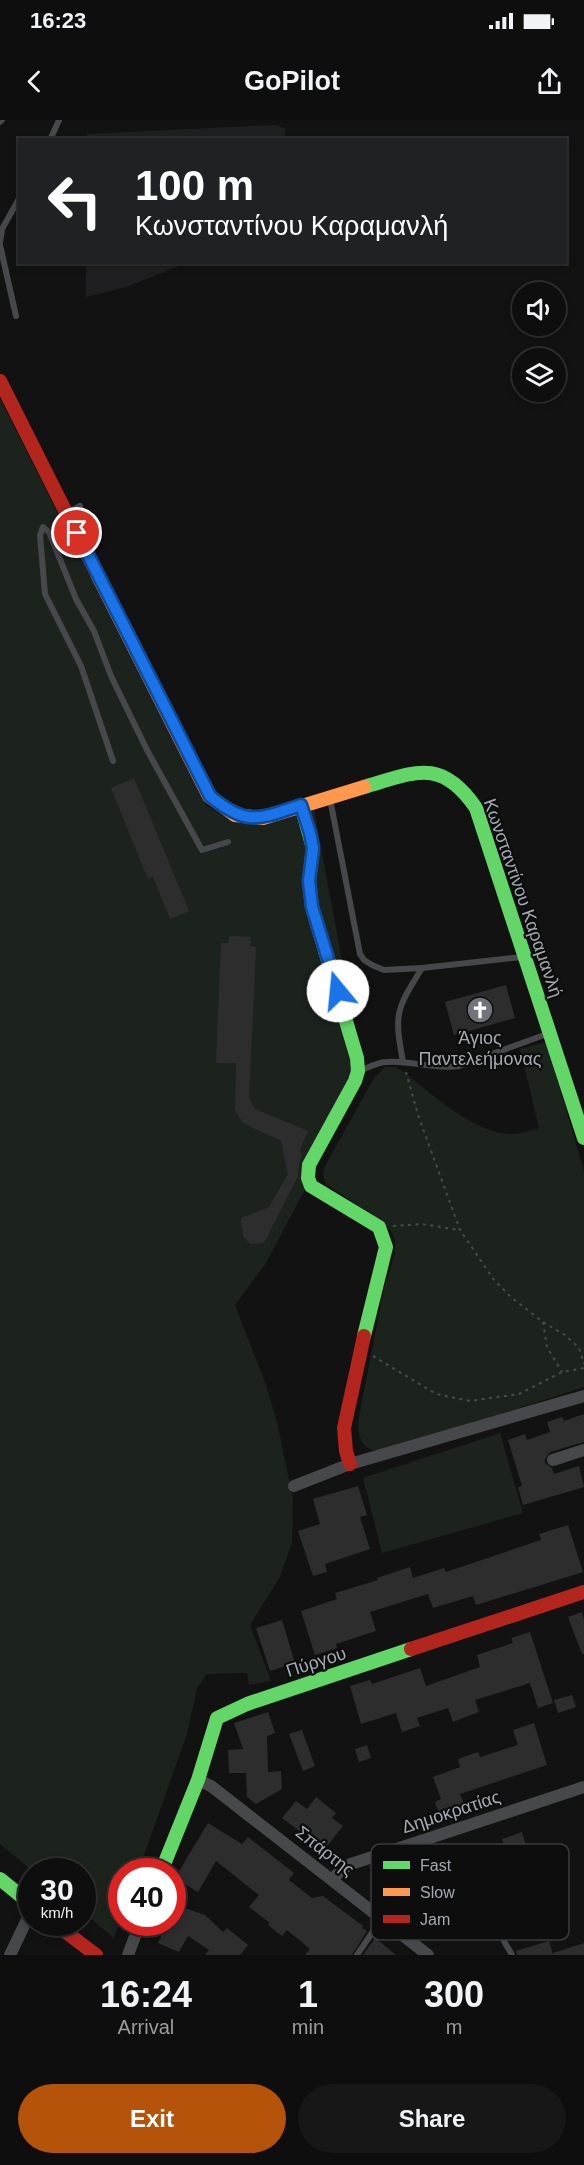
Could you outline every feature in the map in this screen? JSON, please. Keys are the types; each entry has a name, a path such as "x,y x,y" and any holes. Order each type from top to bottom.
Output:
{"street":[{"name":"Κωνσταντίνου Καραμανλή","path":"0,381 210,796 235,815 263,818 415,772 434,773 450,779 465,790 476,807 584,1138"},
{"path":"301,805 313,848 309,881 312,907 357,1058 358,1071 355,1081 309,1165 308,1178 311,1186 379,1227 386,1247 344,1428 346,1451 350,1464"},
{"path":"294,1486 350,1464 584,1395"},
{"path":"553,1461 584,1450"},
{"name":"Πύργου","path":"167,1858 198,1780 217,1718 247,1704 584,1592"},
{"name":"Σπάρτης","path":"198,1780 211,1786 371,1909"},
{"name":"Δημοκρατίας","path":"412,1844 584,1787"},
{"name":"Δημοκρατίας","path":"333,1879 351,1864 371,1857"},
{"path":"0,1879 18,1895"},
{"path":"10,1955 19,1936"},
{"path":"71,1936 96,1955"},
{"path":"128,1955 135,1936"},
{"name":"Σπάρτης","path":"409,1940 428,1955"}],"lane":[{"path":"51,138 59,120"},
{"path":"16,316 0,244 2,229 18,201"},
{"path":"67,513 80,506"},
{"path":"113,761 81,666 45,594 40,535 43,527 48,532 76,598 94,631 111,676 147,750 202,850 228,842"},
{"path":"329,797 360,954 364,960 384,970 526,957"},
{"path":"403,1062 397,1028 398,1012 422,968"},
{"path":"358,1071 384,1062 403,1062 445,1068 459,1066 551,1032"},
{"path":"357,1955 371,1934"},
{"path":"504,1941 512,1955"}],"path":[{"path":"361,1348 436,1394 470,1401 519,1394 562,1372 584,1366 579,1348 566,1335 543,1322 512,1298 494,1280 460,1230 418,1115 403,1062"},
{"path":"379,1227 422,1224 460,1230"},
{"path":"543,1322 547,1347 562,1372"}],"shaded area":[{"path":"274,125 285,128 285,138 87,138 87,134"},
{"path":"86,264 184,264 126,287 86,297"},
{"path":"0,399 206,805 232,822 314,810 364,1078 266,1263 235,1305 266,1385 277,1422 293,1499 292,1542 280,1577 250,1625 271,1681 249,1685 247,1673 207,1674 197,1688 187,1734 143,1858 108,1858 108,1933 96,1923 96,1858 18,1859 0,1844"},
{"path":"546,1042 584,1171 584,1387 387,1451 368,1448 360,1436 358,1422 384,1288 395,1253 395,1241 392,1232 384,1223 326,1184 323,1175 325,1166 374,1078 385,1067 395,1067 401,1070 451,1109 479,1126 508,1134 539,1128 520,1049"},
{"path":"500,1433 523,1513 382,1553 363,1478"}],"building":[{"path":"134,778 189,911 170,919 153,877 148,879 111,788"},
{"path":"229,936 251,937 250,946 256,947 249,1098 255,1109 308,1131 300,1149 302,1155 298,1176 264,1243 250,1244 243,1236 241,1218 269,1207 288,1174 281,1141 243,1123 235,1110 236,1063 216,1063 221,943 228,943"},
{"name":"Άγιος Παντελεήμονας","path":"506,985 515,1018 454,1035 445,1002"},
{"path":"584,1414 584,1442 550,1452 545,1463 552,1468 554,1474 579,1466 584,1487 523,1505 518,1487 522,1486 508,1440 525,1434 527,1440 550,1432 547,1422 562,1417 564,1421"},
{"path":"358,1486 367,1515 360,1517 370,1549 325,1564 327,1572 313,1576 298,1531 320,1524 313,1499"},
{"path":"568,1525 583,1572 476,1605 473,1596 433,1608 428,1594 370,1612 376,1631 336,1644 337,1648 315,1655 301,1611 337,1599 335,1593 378,1580 377,1578 410,1567 413,1578 444,1568 446,1572 541,1540 539,1534"},
{"path":"582,1612 584,1654 582,1654 568,1617"},
{"path":"282,1620 295,1663 270,1671 256,1628"},
{"path":"530,1632 553,1703 538,1708 530,1683 475,1700 479,1712 453,1722 448,1708 417,1718 420,1726 402,1732 396,1713 361,1724 350,1686 370,1680 372,1684 420,1668 426,1686 480,1667 477,1655 513,1643 511,1638"},
{"path":"572,1695 576,1707 558,1713 554,1700"},
{"path":"268,1712 275,1733 267,1736 268,1772 281,1771 282,1789 256,1804 247,1797 246,1773 229,1773 228,1750 243,1749 234,1723"},
{"path":"534,1723 547,1765 460,1794 464,1804 439,1813 435,1802 441,1799 433,1777 460,1767 458,1759 478,1752 480,1757 518,1745 513,1730"},
{"path":"302,1730 315,1766 303,1771 289,1734"},
{"path":"367,1745 371,1758 359,1762 355,1749"},
{"path":"316,1797 336,1813 332,1818 343,1826 327,1846 304,1829 302,1833 282,1818 296,1801 307,1809"},
{"path":"208,1823 242,1844 248,1837 294,1873 289,1880 312,1898 323,1896 367,1931 352,1955 305,1955 310,1949 287,1930 282,1936 268,1925 270,1923 249,1907 259,1895 216,1861 198,1892 186,1885 186,1860"},
{"path":"522,1832 526,1844 504,1844 502,1839"},
{"path":"186,1908 205,1915 223,1932 227,1928 248,1945 240,1955 205,1955 209,1950 188,1936 179,1952 158,1943 161,1936 186,1936"},
{"path":"374,1940 377,1940 396,1955 363,1955"},
{"path":"549,1941 553,1955 517,1955 516,1951"},
{"path":"584,1943 584,1955 553,1955 553,1953"}],"traffic: fast":[{"path":"364,787 413,774 439,775 451,781 476,808 584,1138"},
{"path":"301,805 313,848 309,881 312,907 357,1058 358,1071 355,1081 309,1165 308,1178 311,1186 379,1227 386,1247 364,1336"},
{"path":"167,1858 198,1780 217,1718 247,1704 411,1649"},
{"path":"0,1879 18,1894"}],"traffic: slow":[{"path":"97,574 209,796 235,815 263,818 364,787"}],"traffic: jam":[{"path":"0,381 97,574"},
{"path":"350,1464 346,1451 344,1428 364,1336"},
{"path":"411,1649 584,1592"},
{"path":"71,1936 96,1955"}],"place":[{"name":"Άγιος Παντελεήμονας","path":"480,1010"}],"route":[{"path":"77,533 210,796 235,815 248,818 263,818 301,805 313,848 309,881 312,907 338,991"}]}
